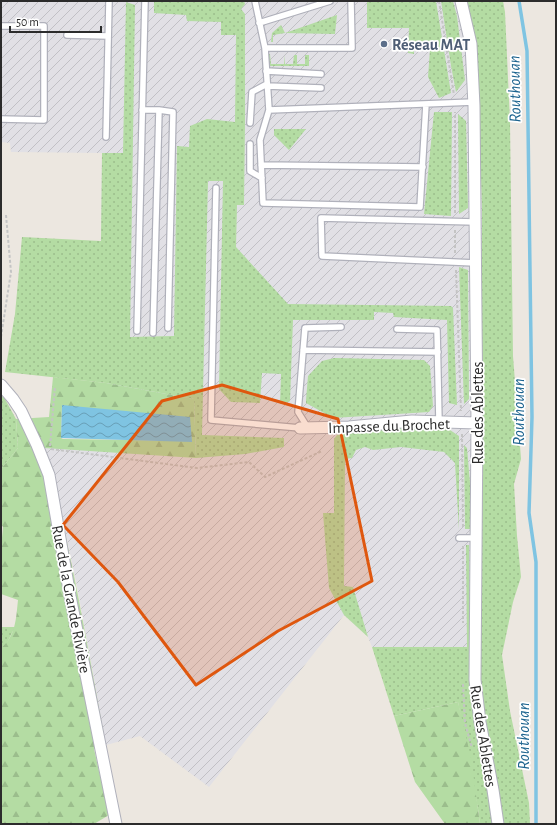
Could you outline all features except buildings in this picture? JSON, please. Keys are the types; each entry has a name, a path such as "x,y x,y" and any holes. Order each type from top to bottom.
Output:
{"street":[{"name":"Rue des Ablettes","path":"461,1 471,44 474,102 477,423 475,680 480,722 498,824"},
{"name":"Rue de la Grande Rivière","path":"1,385 21,411 49,475 70,596 116,824"},
{"name":"Impasse du Brochet","path":"304,428 349,427 412,421 477,423"}],"lane":[{"path":"106,137 109,1"},
{"path":"137,331 145,1"},
{"path":"255,1 265,48 269,110 260,140 263,203 420,207 426,104"},
{"path":"260,23 330,1"},
{"path":"265,48 352,48 351,1"},
{"path":"1,26 44,26 44,120 1,119"},
{"path":"67,35 108,36"},
{"path":"266,71 321,74"},
{"path":"250,123 252,92 267,85 321,88"},
{"path":"269,110 474,102"},
{"path":"142,110 173,112 168,328"},
{"path":"153,333 159,110"},
{"path":"250,144 250,171 262,178"},
{"path":"261,165 423,167"},
{"path":"216,188 211,420 304,428 298,412 305,328 341,326"},
{"path":"475,222 321,218 322,256 475,263"},
{"path":"397,329 437,330 439,422"},
{"path":"303,350 438,352"},
{"path":"459,538 477,538"}],"path":[{"path":"34,1 109,1"},
{"path":"1,337 11,272 6,215"},
{"path":"50,456 55,387"},
{"path":"50,449 197,468 249,462 265,477 322,451"}],"highlighted area":[{"path":"222,385 338,419 372,581 278,631 196,685 118,582 63,525 162,401"}],"shaded area":[{"path":"1,1 467,1 477,63 482,208 481,649 459,647 372,647 368,637 344,615 209,787 140,736 106,745 77,586 59,502 44,447 195,458 106,383 100,302 102,153 11,152 10,143 1,142"}],"green space":[{"path":"244,1 245,4 241,9 245,14 244,205 237,205 236,247 288,304 451,306 453,308 457,405 449,403 447,320 394,317 393,313 374,312 374,320 293,320 290,401 280,404 281,374 262,373 260,403 231,402 219,389 223,181 208,181 202,435 284,438 284,447 245,454 196,458 194,399 106,383 5,372 15,314 22,237 101,241 102,153 123,153 126,2 135,5 130,337 174,336 177,146 189,147 190,126 207,119 235,122 236,35 221,35 221,22 187,21 186,15 154,13 154,2"},
{"path":"367,1 436,1 451,93 439,98 428,77 430,49 424,49 424,44 414,44 414,54 408,53 409,28 367,28"},
{"path":"441,1 453,1 457,16 465,80 456,92 451,66"},
{"path":"467,1 503,1 505,12 510,122 513,356 521,459 514,484 521,577 513,602 502,655 510,711 529,803 530,824 480,824 458,702 394,716 372,647 467,647 466,545 469,545 470,648 481,648 482,208 477,63"},
{"path":"337,15 335,34 285,33"},
{"path":"281,25 285,33 273,35 273,42 271,42 272,33"},
{"path":"269,54 271,64 284,64 285,55 285,64 293,64 294,55 297,55 297,64 305,64 305,55 309,55 309,66 269,66"},
{"path":"434,112 452,112 451,216 424,214"},
{"path":"458,114 466,121 468,208 459,214"},
{"path":"274,129 306,129 289,150 274,135"},
{"path":"459,267 468,270 469,399 464,404"},
{"path":"334,358 424,360 430,366 433,406 429,412 333,418 306,403 306,400 308,376 322,361"},
{"path":"53,377 106,383 194,399 196,458 44,448 54,485 70,558 106,745 94,749 109,815 94,824 1,824 1,648 10,638 16,620 18,600 1,594 1,548 3,527 1,524 1,469 18,448 16,419 49,417","holes":["62,405 192,441 63,439 61,438"]},
{"path":"1,395 5,399 16,419 18,448 1,469"},
{"path":"444,426 459,436 459,530 455,463 444,452 401,447 373,450 365,447 356,450 352,458 345,459 344,586 353,587 368,637 344,615 329,588 323,513 334,513 334,439 337,435 370,427"},
{"path":"464,445 467,448 470,483 470,529 465,529"},
{"path":"1,627 15,627 7,643 1,648"},
{"path":"458,702 471,758 480,824 445,824 415,782 394,716"}],"water":[{"path":"62,405 190,417 192,442 61,438"}],"waterway":[{"name":"Routhouan","path":"519,1 527,51 532,417 529,513 536,562 536,824"}],"place":[{"name":"Réseau MAT","path":"384,44"}]}
